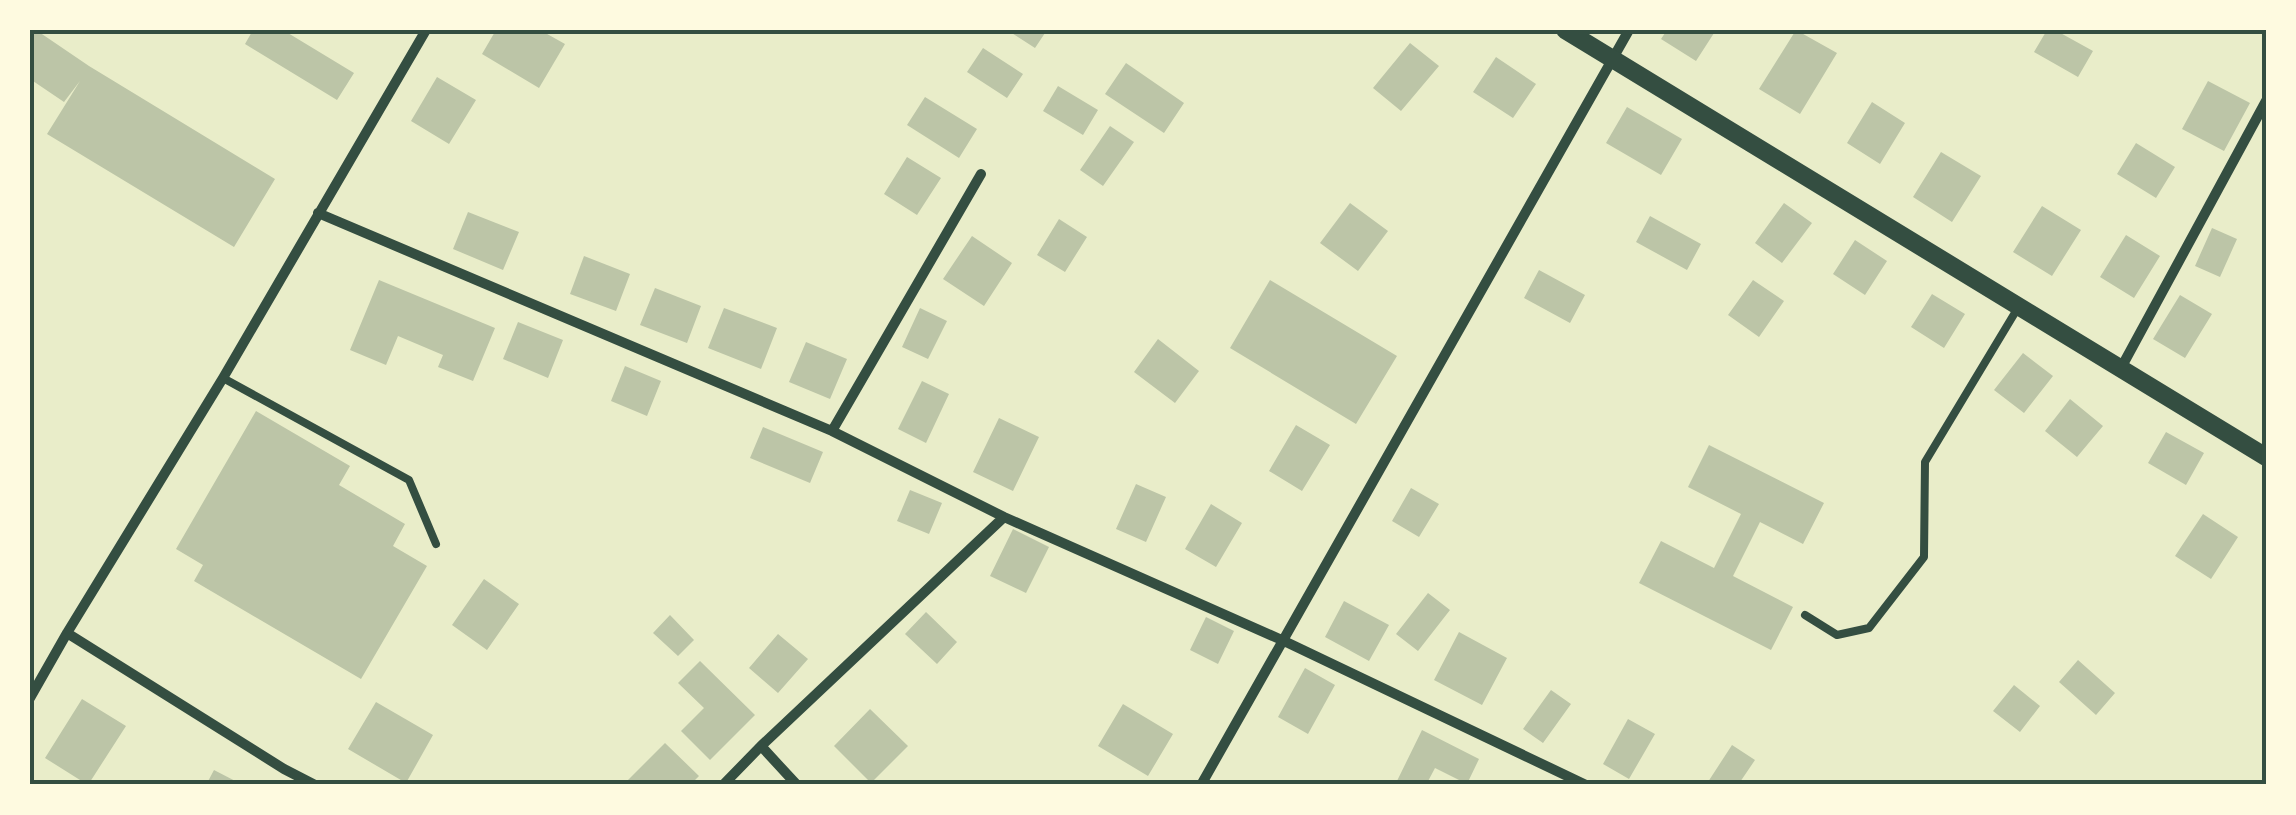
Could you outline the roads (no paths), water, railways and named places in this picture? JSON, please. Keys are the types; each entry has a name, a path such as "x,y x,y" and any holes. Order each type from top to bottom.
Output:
{"street":[{"path":"30,698 426,30"},
{"path":"1565,30 2266,457"},
{"path":"1201,785 1629,30"},
{"path":"2121,368 2266,101"},
{"path":"832,432 981,174"},
{"path":"318,213 832,432 1004,518 1284,641 1586,785"},
{"path":"723,785 1004,518"},
{"path":"66,634 315,785"},
{"path":"761,746 797,785"}],"lane":[{"path":"1805,614 1836,635 1870,628 1924,557 1924,462 2018,306"},
{"path":"223,378 409,480 436,544"}]}
